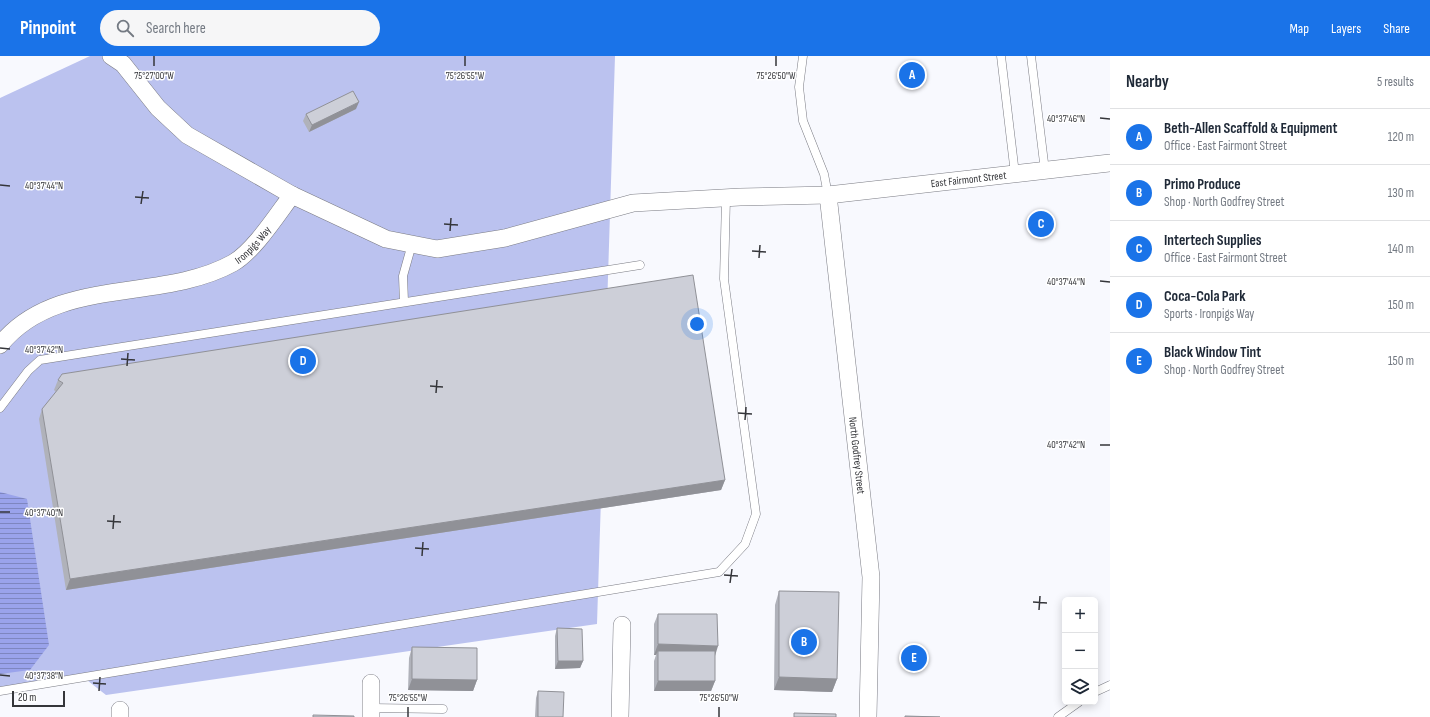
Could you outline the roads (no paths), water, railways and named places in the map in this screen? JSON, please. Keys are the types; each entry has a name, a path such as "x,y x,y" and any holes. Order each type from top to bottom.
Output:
{"street":[{"path":"119,59 158,108 187,135 292,195"},
{"name":"East Fairmont Street","path":"292,195 386,239 437,248 505,238 633,203 828,195 1110,164"},
{"name":"Ironpigs Way","path":"0,345 11,331 41,312 73,300 191,280 234,263 256,243 292,195"},
{"name":"North Godfrey Street","path":"828,195 871,577 868,717"},
{"path":"620,717 622,625"},
{"path":"371,683 371,712"}],"lane":[{"path":"803,56 799,86 803,121 824,174 828,195"},
{"path":"1001,56 1015,174"},
{"path":"1031,56 1045,171"},
{"path":"0,691 719,572 745,544 756,514 724,279 726,198"},
{"path":"404,302 403,276 412,244"},
{"path":"0,408 28,370 40,360 640,265"},
{"path":"1098,691 1110,685"},
{"path":"1058,717 1075,705"},
{"path":"371,712 443,709"}],"place":[{"name":"Beth-Allen Scaffold & Equipment","path":"912,75"},
{"name":"Intertech Supplies","path":"1041,224"},
{"name":"Coca-Cola Park","path":"303,361"},
{"name":"Primo Produce","path":"804,642"},
{"name":"Black Window Tint","path":"914,658"}]}
